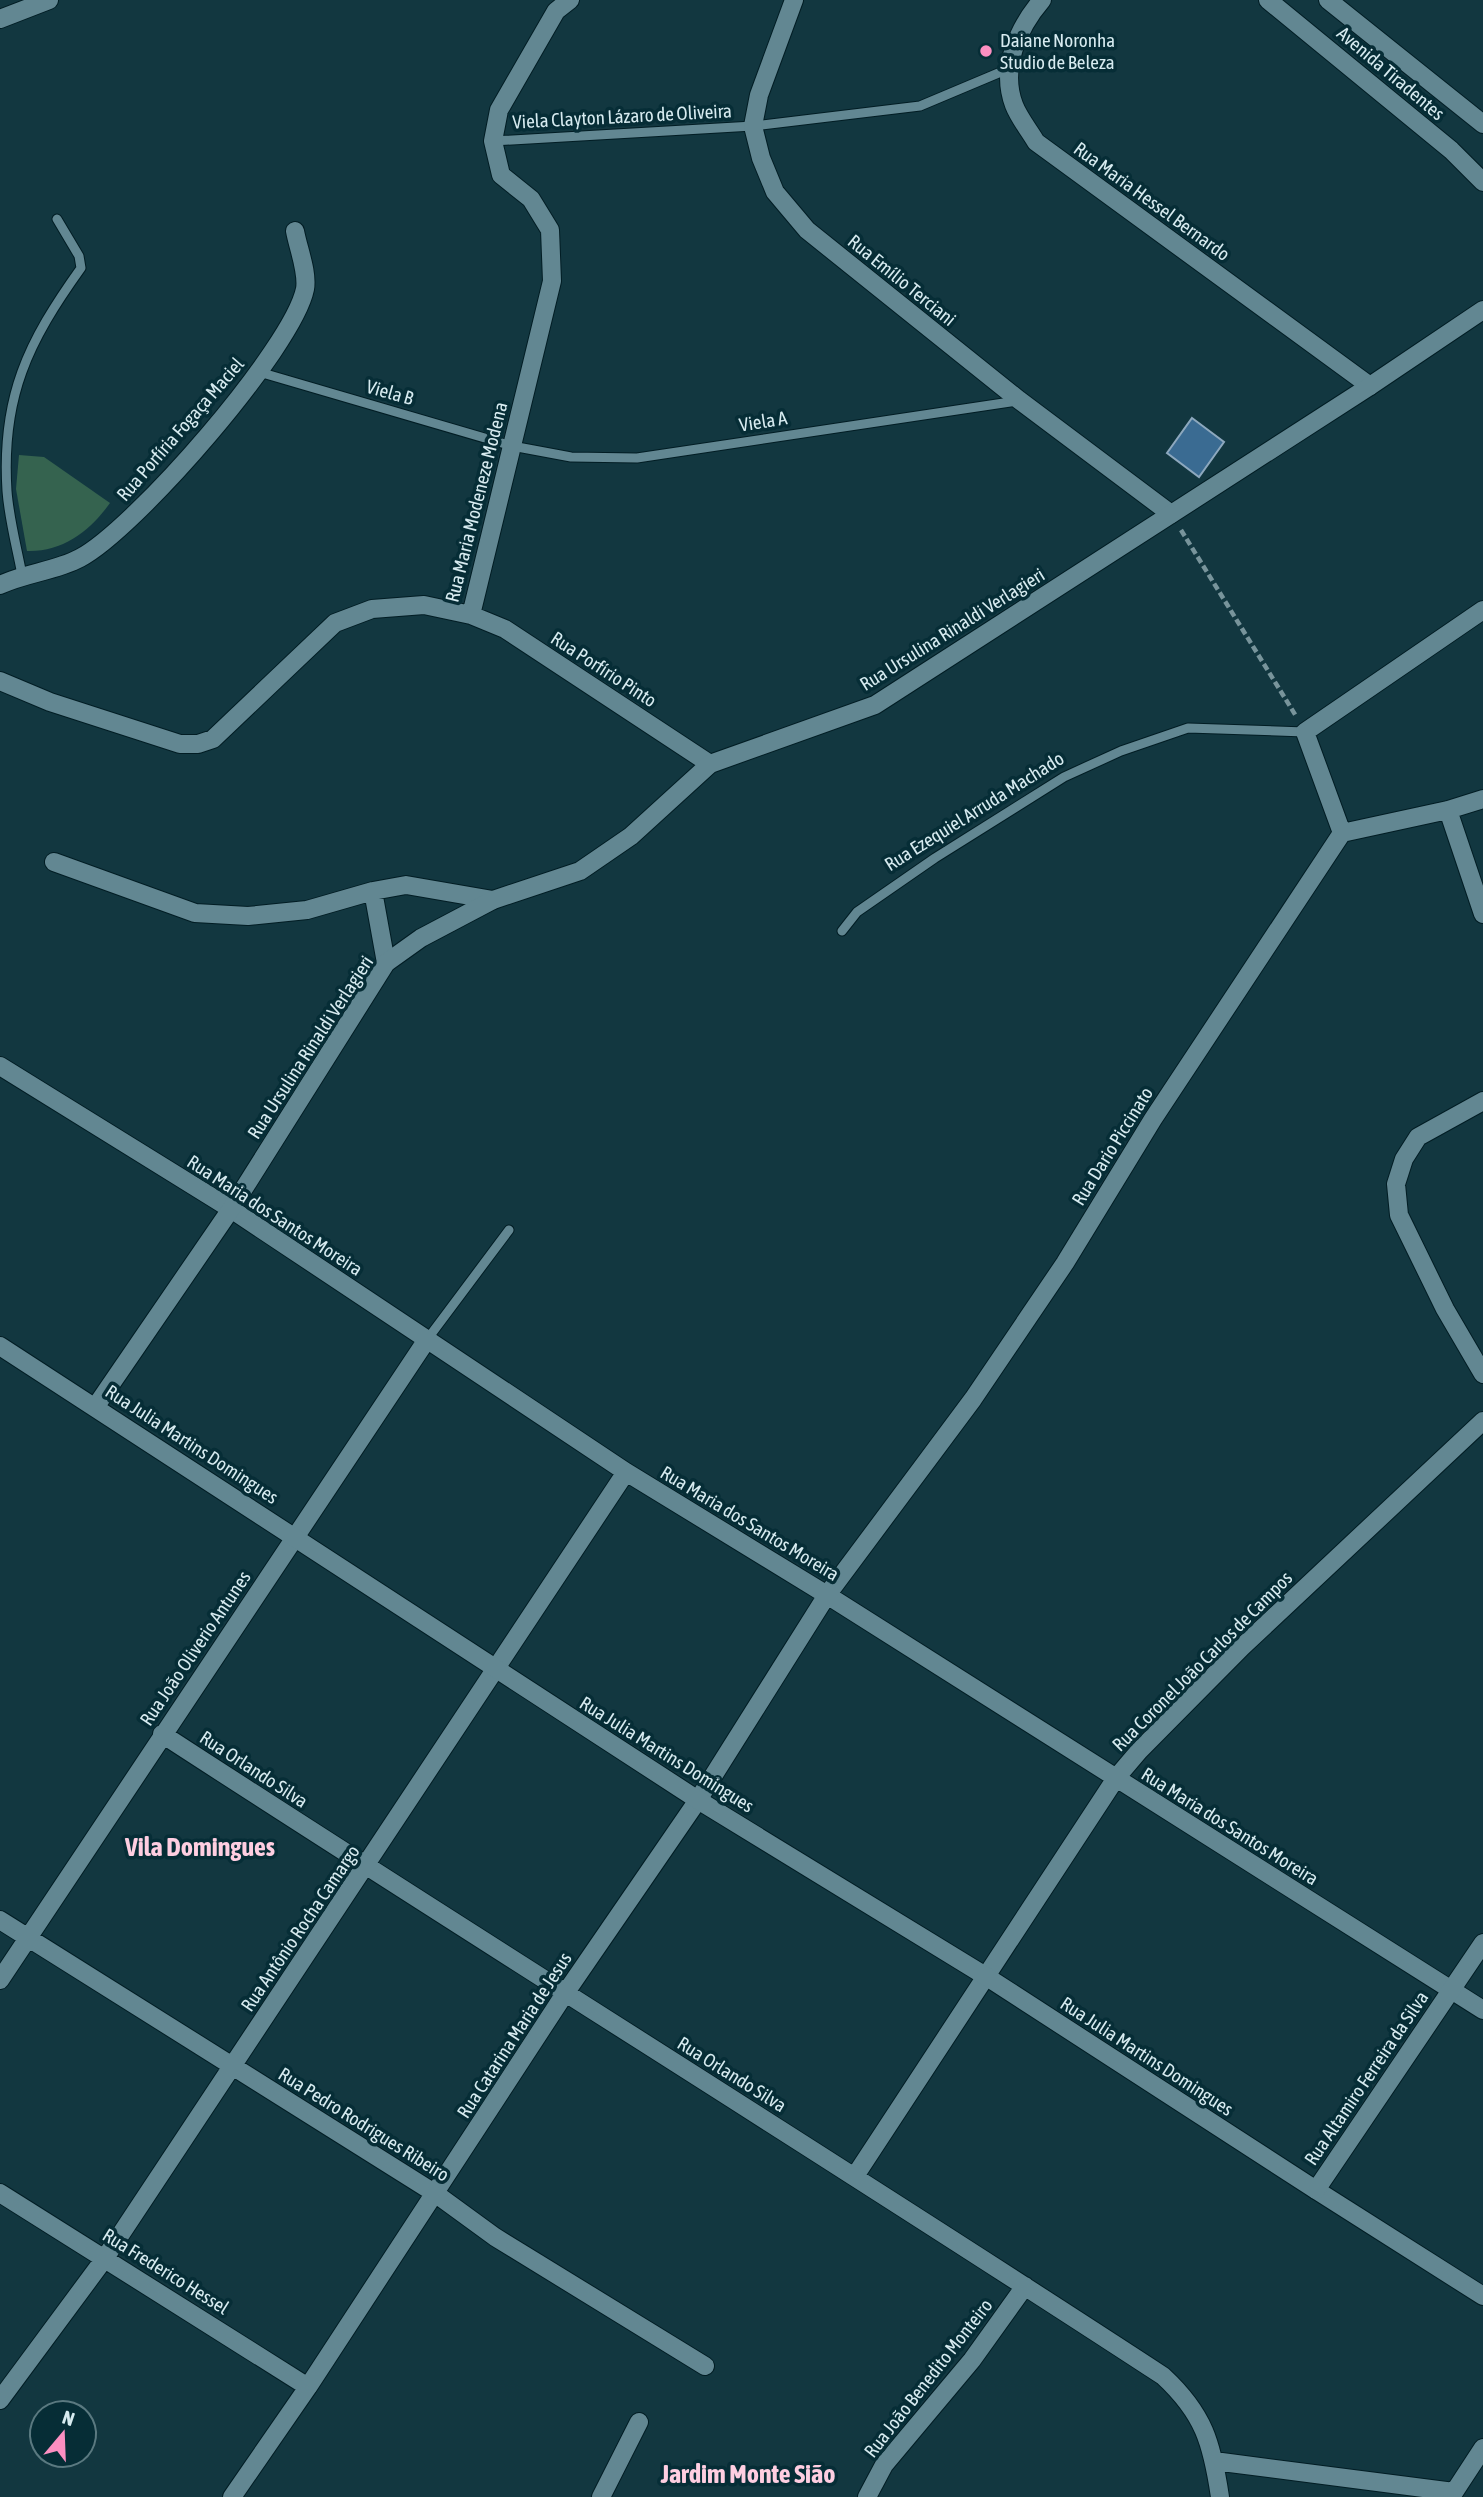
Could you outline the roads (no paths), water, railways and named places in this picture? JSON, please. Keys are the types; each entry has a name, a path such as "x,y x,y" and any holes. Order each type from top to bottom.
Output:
{"street":[{"path":"0,19 49,0"},
{"name":"Rua Maria Modeneze Modena","path":"0,681 50,702 180,744 198,744 213,738 335,623 372,609 425,606 471,615 552,281 550,230 531,199 500,175 494,141 499,110 556,11 570,0"},
{"name":"Rua Emílio Terciani","path":"794,0 759,95 754,126 761,158 775,192 807,230 1019,400 1171,514"},
{"name":"Rua Maria Hessel Bernardo","path":"1042,0 1024,21 1008,69 1014,105 1036,142 1370,386"},
{"name":"Avenida Tiradentes","path":"1268,0 1451,150 1483,182"},
{"name":"Avenida Tiradentes","path":"1328,0 1483,124"},
{"name":"Rua Porfíria Fogaça Maciel","path":"0,585 22,575 78,559 120,530 249,388 298,313 306,285 295,232"},
{"name":"Rua Ursulina Rinaldi Verlagieri","path":"96,1406 231,1209 386,963 421,938 493,900 541,887 580,871 631,836 710,764 875,705 1370,386 1483,310"},
{"path":"1483,610 1305,732 1342,833 1448,810 1483,799"},
{"name":"Rua Porfírio Pinto","path":"471,615 505,629 710,764"},
{"path":"1448,810 1483,914"},
{"name":"Rua Dario Piccinato","path":"827,1595 981,1388 1065,1263 1153,1119 1342,833"},
{"path":"54,862 195,913 248,916 307,910 373,891 406,886 493,900"},
{"path":"373,891 386,963"},
{"name":"Rua Maria dos Santos Moreira","path":"0,1066 231,1209 626,1472 827,1595 1483,2010"},
{"path":"1483,1101 1418,1137 1404,1159 1395,1184 1399,1215 1445,1309 1483,1374"},
{"name":"Rua João Oliverio Antunes","path":"0,1980 426,1341"},
{"name":"Rua Julia Martins Domingues","path":"0,1346 698,1800 986,1977 1483,2296"},
{"name":"Rua Coronel João Carlos de Campos","path":"855,2176 1116,1778 1139,1751 1242,1647 1483,1422"},
{"name":"Rua Antônio Rocha Camargo","path":"0,2400 105,2258 626,1472"},
{"name":"Rua Catarina Maria de Jesus","path":"232,2497 436,2194 564,1995 698,1800 827,1595"},
{"name":"Rua Orlando Silva","path":"162,1734 564,1995 855,2176 1163,2376 1179,2391 1202,2424 1214,2461 1220,2497"},
{"name":"Rua Pedro Rodrigues Ribeiro","path":"0,1920 436,2194 495,2237 705,2366"},
{"name":"Rua Altamiro Ferreira da Silva","path":"1316,2190 1483,1943"},
{"name":"Rua Frederico Hessel","path":"0,2193 308,2387"},
{"name":"Rua João Benedito Monteiro","path":"867,2497 884,2465 972,2360 1025,2286"},
{"path":"601,2497 639,2422"},
{"path":"1214,2461 1452,2494 1483,2448"}],"lane":[{"name":"Viela Clayton Lázaro de Oliveira","path":"494,141 754,126 920,106 1008,69"},
{"path":"22,575 7,493 3,443 13,393 40,330 82,268 79,256 57,219"},
{"name":"Viela B","path":"259,373 512,446"},
{"name":"Viela A","path":"512,446 571,457 637,458 1019,400"},
{"name":"Rua Ezequiel Arruda Machado","path":"842,931 857,912 935,858 1064,777 1121,751 1188,728 1305,732"},
{"path":"426,1341 509,1230"}],"place":[{"name":"Daiane Noronha Studio de Beleza","path":"986,51"}],"district":[{"name":"Vila Domingues","path":"200,1847"},
{"name":"Jardim Monte Sião","path":"748,2474"}]}
